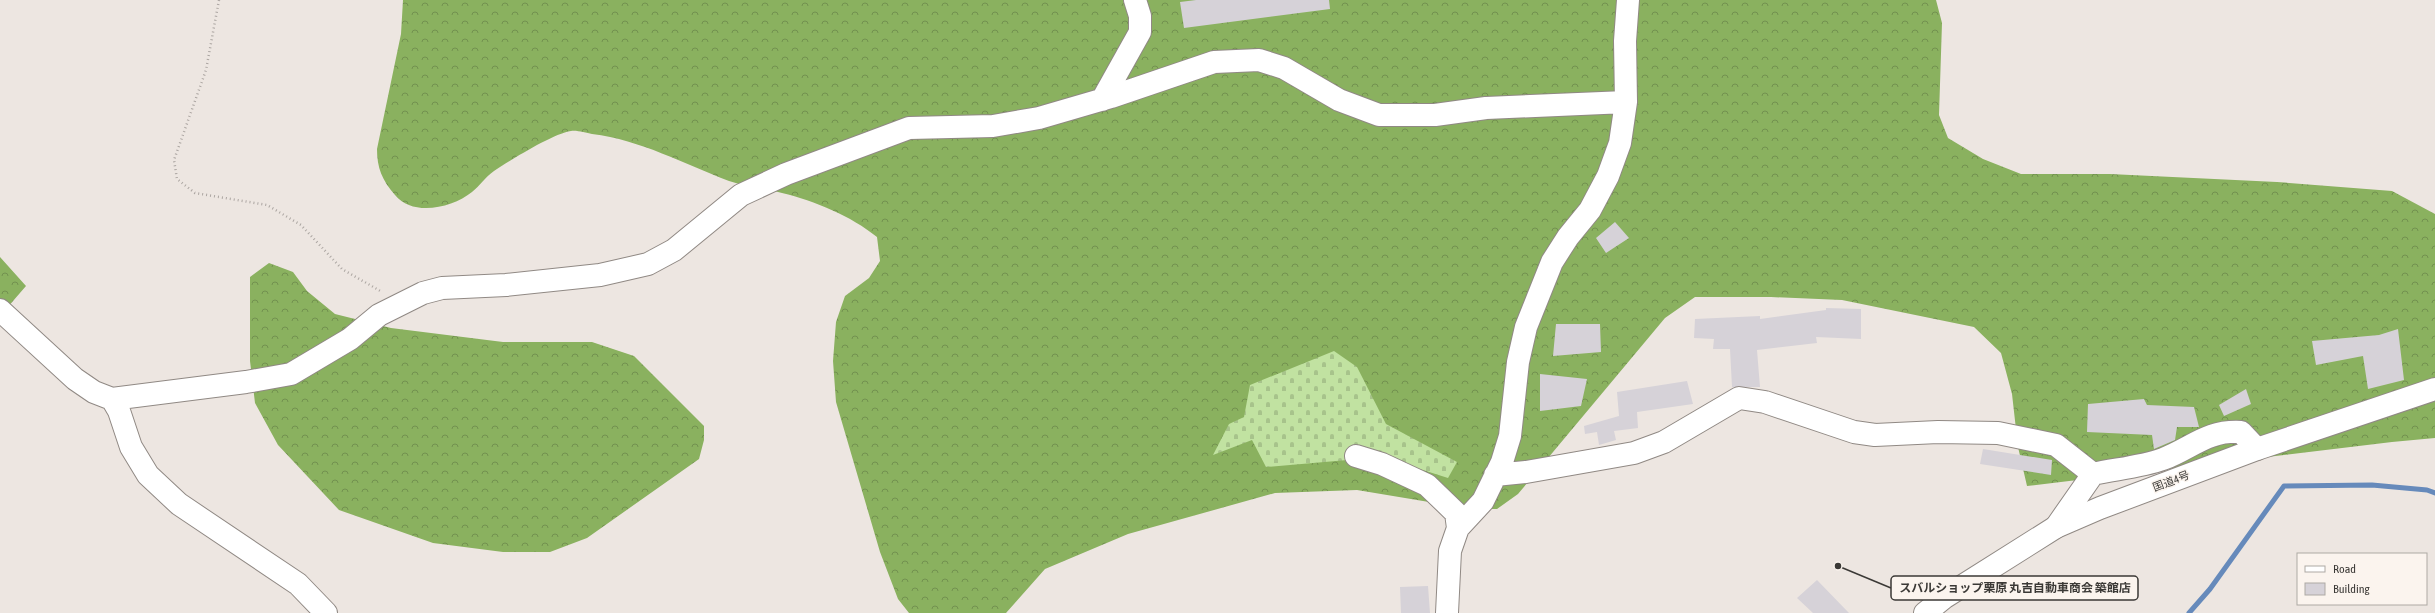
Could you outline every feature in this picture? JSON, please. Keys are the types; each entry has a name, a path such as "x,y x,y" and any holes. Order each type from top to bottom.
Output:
{"main road":[{"path":"1102,100 1140,32 1140,16 1135,0"},
{"path":"1447,613 1450,551 1458,528 1483,501 1502,462 1510,436 1518,362 1526,327 1552,262 1568,237 1590,210 1608,176 1620,143 1626,102 1625,41 1628,0"},
{"path":"0,310 75,379 94,392 112,399 246,382 291,374 350,339 379,315 423,293 442,288 506,285 600,275 648,264 674,250 741,195 786,174 909,128 993,126 1039,118 1102,100 1214,62 1259,60 1284,68 1339,100 1379,115 1435,115 1486,108 1626,102"},
{"name":"国道4号","path":"1925,613 1946,597 2056,527 2100,508 2257,449 2435,389"},
{"path":"1495,475 1526,472 1634,453 1664,442 1740,398 1765,402 1854,432 1875,435 1938,432 1998,433 2056,445 2093,474"},
{"path":"112,399 120,411 131,447 148,475 179,504 298,584 326,613"},
{"path":"2056,527 2093,474 2162,459 2207,436 2229,432 2241,432 2257,449"},
{"path":"1356,456 1382,464 1426,485 1456,513 1458,528"}],"path":[{"path":"219,0 206,70 174,160 177,179 195,194 267,205 301,225 342,269 402,304"}],"green space":[{"path":"403,0 1936,0 1942,23 1939,115 1948,138 1983,159 2021,174 2110,174 2277,182 2392,191 2435,214 2435,438 2027,486 2018,447 2012,394 2001,353 1974,327 1842,300 1771,297 1695,297 1665,318 1518,494 1497,509 1471,509 1357,490 1275,493 1128,534 1045,569 1006,613 909,613 898,599 880,552 836,402 833,361 836,322 845,296 869,278 880,261 877,237 856,222 807,200 776,191 742,185 729,181 662,153 628,141 576,131 563,133 553,137 521,154 494,171 464,198 444,206 433,208 412,206 403,202 395,195 381,174 377,149 401,34"},
{"path":"0,257 26,286 0,316"},
{"path":"269,263 293,272 307,291 335,314 391,328 503,342 592,342 634,356 704,426 704,440 699,459 587,538 550,552 503,552 433,543 339,510 278,445 255,403 250,361 250,277"},
{"path":"1334,351 1357,367 1386,424 1457,462 1448,478 1382,457 1266,467 1252,440 1213,455 1229,424 1244,417 1250,385"}],"building":[{"path":"1196,0 1329,0 1330,9 1184,28 1180,2"},
{"path":"1615,222 1629,238 1606,253 1596,238"},
{"path":"1826,308 1861,309 1861,339 1816,337 1817,343 1757,350 1760,387 1732,387 1730,349 1713,349 1714,339 1694,338 1695,319 1760,316 1760,319 1826,310"},
{"path":"1556,324 1600,324 1601,352 1553,356"},
{"path":"2398,329 2404,380 2368,389 2363,356 2316,365 2312,341 2379,335"},
{"path":"1540,374 1587,379 1581,406 1540,411"},
{"path":"1687,381 1693,404 1637,412 1638,428 1614,431 1616,440 1599,445 1597,432 1585,434 1584,426 1619,416 1617,392"},
{"path":"2246,389 2251,404 2224,416 2219,405"},
{"path":"2144,399 2147,405 2194,407 2199,427 2177,427 2175,440 2154,449 2152,435 2087,432 2088,404"},
{"path":"1983,449 2052,460 2051,475 1980,464"},
{"path":"1817,580 1849,613 1813,613 1797,598"},
{"path":"1428,586 1430,613 1401,613 1400,587"}],"waterway":[{"path":"2189,613 2210,589 2284,486 2372,485 2427,490 2435,493"}],"place":[{"name":"スバルショップ栗原 丸吉自動車商会 築館店","path":"1838,566"}]}
